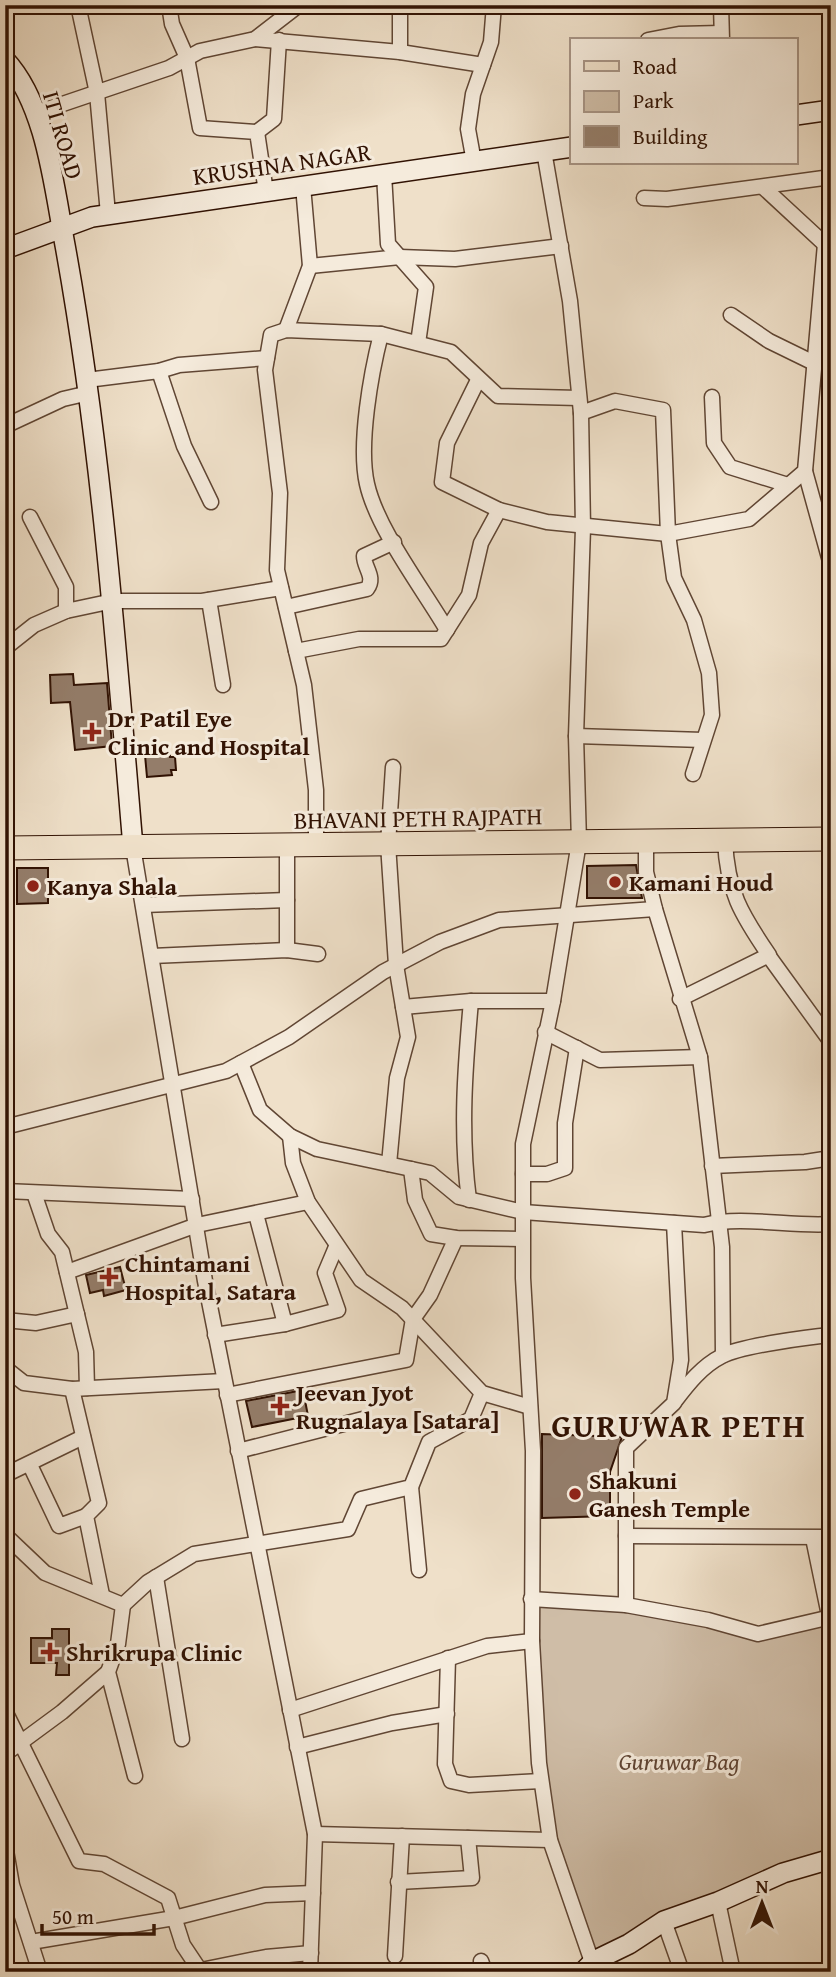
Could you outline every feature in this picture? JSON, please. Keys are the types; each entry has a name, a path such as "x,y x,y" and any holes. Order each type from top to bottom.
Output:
{"main road":[{"name":"ITI ROAD","path":"5,61 17,73 36,113 61,228 88,387 106,517 133,847"},
{"path":"798,115 831,110"},
{"name":"KRUSHNA NAGAR","path":"5,249 108,214 570,147"},
{"name":"BHAVANI PETH RAJPATH","path":"5,848 831,839"},
{"path":"588,1967 664,1921 719,1902 782,1873 831,1859"}],"street":[{"path":"78,5 97,93 108,214"},
{"path":"169,5 172,24 187,58 200,128 257,132 274,119 279,40"},
{"path":"400,5 400,52"},
{"path":"474,162 468,129 473,94 491,42 494,5"},
{"path":"658,38 678,34 721,37 721,7 737,5"},
{"path":"255,39 292,7"},
{"path":"36,113 169,68 200,51 255,39 400,52 483,65"},
{"path":"257,132 266,192"},
{"path":"544,151 561,246 580,405 583,528 576,736 579,842 553,1001 523,1144 522,1240 533,1451 532,1641 541,1781 551,1840 588,1967"},
{"path":"384,174 388,244 426,287 418,343"},
{"path":"644,198 667,199 831,177"},
{"path":"286,330 310,265 303,186"},
{"path":"763,187 828,247 805,471 828,546 831,565"},
{"path":"310,265 400,257 455,259 561,246"},
{"path":"731,315 769,341 814,363"},
{"path":"316,845 316,790 304,685 277,570 280,493 265,370 271,335 286,330 381,334 451,352 498,396 580,405 615,401 663,410 668,534 674,578 694,620 709,673 712,715 692,774"},
{"path":"381,334 373,363 365,463 366,482 374,507 447,630"},
{"path":"5,426 88,387 180,365 267,358"},
{"path":"159,371 184,446 211,502"},
{"path":"478,380 447,443 442,482 499,510 547,523 668,534 749,519 805,471"},
{"path":"712,397 715,443 730,467 788,485"},
{"path":"296,651 359,639 441,639 469,595 481,543 499,510"},
{"path":"30,517 66,587 66,611"},
{"path":"286,607 367,589 371,575 364,555 394,542"},
{"path":"5,648 34,625 66,611 113,601 209,600 281,588"},
{"path":"209,600 223,685"},
{"path":"576,736 703,740"},
{"path":"389,1164 397,1078 408,1037 396,965 388,844 393,767"},
{"path":"725,840 726,865 739,912 831,1042"},
{"path":"646,841 646,872 655,909 680,999 700,1056 722,1247 723,1355"},
{"path":"286,950 287,845"},
{"path":"133,847 215,1335 315,1834 310,1972"},
{"path":"143,905 287,900"},
{"path":"5,1128 226,1071 289,1037 396,965 440,942 499,920 655,909"},
{"path":"152,956 286,950 318,954"},
{"path":"680,999 768,955"},
{"path":"403,1007 471,1001 553,1001"},
{"path":"469,1199 463,1154 463,1095 471,1001"},
{"path":"545,1032 600,1060 700,1056"},
{"path":"523,1174 547,1174 565,1168 565,1123 577,1048"},
{"path":"241,1063 260,1110 290,1136 317,1149 430,1173 459,1197 523,1212 674,1223 704,1225 719,1221 800,1227 831,1224"},
{"path":"290,1136 293,1163 307,1202 361,1280 413,1320 482,1393 530,1406"},
{"path":"712,1167 831,1158"},
{"path":"411,1169 415,1200 431,1234 456,1238 522,1240"},
{"path":"5,1191 192,1199"},
{"path":"30,1465 59,1526 86,1516 99,1503 83,1437 79,1389 86,1352 62,1252 48,1234 34,1193"},
{"path":"67,1272 197,1225 307,1202"},
{"path":"256,1214 285,1324"},
{"path":"674,1223 681,1360 674,1403"},
{"path":"5,1368 24,1383 79,1389 226,1388 406,1360 413,1320 430,1295 456,1238"},
{"path":"215,1335 285,1324 338,1310 325,1273 336,1247"},
{"path":"5,1320 36,1323 77,1314"},
{"path":"626,1605 626,1448 642,1430 674,1403 694,1376 723,1355 807,1337 831,1335"},
{"path":"419,1570 411,1487 429,1442 471,1419 482,1393"},
{"path":"238,1451 363,1419"},
{"path":"5,1475 83,1437"},
{"path":"5,1754 108,1672 118,1644 123,1605 156,1577 194,1553 348,1529 361,1499 411,1487"},
{"path":"86,1516 102,1595"},
{"path":"5,1535 45,1573 123,1605"},
{"path":"626,1536 831,1537"},
{"path":"531,1600 626,1605 708,1620 758,1634 830,1620 813,1538"},
{"path":"156,1577 182,1739"},
{"path":"290,1710 487,1646 532,1641"},
{"path":"448,1658 444,1764 452,1782 469,1785 541,1781"},
{"path":"108,1672 135,1776"},
{"path":"5,1711 79,1861 104,1864 168,1898 183,1945 201,1971 266,1957 311,1954"},
{"path":"297,1747 392,1723 447,1714"},
{"path":"315,1834 551,1840"},
{"path":"395,1956 401,1836"},
{"path":"398,1882 472,1878 468,1838"},
{"path":"5,1845 12,1885 40,1972"},
{"path":"32,1942 174,1918 265,1895 313,1893"},
{"path":"719,1902 733,1972"},
{"path":"664,1921 682,1972"}],"green space":[{"name":"Guruwar Bag","path":"533,1601 626,1605 758,1634 825,1619 831,1660 831,1859 594,1961 546,1844"}],"building":[{"path":"73,674 74,685 107,683 112,746 75,750 70,702 51,703 50,675"},
{"path":"170,753 170,757 175,757 176,770 171,770 172,775 147,777 145,755"},
{"name":"Kamani Houd","path":"636,865 642,898 587,898 587,866"},
{"name":"Kanya Shala","path":"17,868 48,868 48,903 17,904"},
{"path":"120,1267 126,1290 104,1296 103,1290 90,1293 86,1275"},
{"path":"303,1390 308,1416 252,1427 246,1401"},
{"name":"Shakuni Ganesh Temple","path":"542,1434 622,1437 610,1472 610,1516 542,1518"},
{"path":"52,1629 69,1629 69,1675 56,1675 57,1663 31,1663 31,1638 52,1638"}],"place":[{"name":"Dr Patil Eye Clinic and Hospital","path":"92,732"},
{"name":"Kamani Houd","path":"615,882"},
{"name":"Kanya Shala","path":"33,886"},
{"name":"Chintamani Hospital, Satara","path":"109,1277"},
{"name":"Jeevan Jyot Rugnalaya [Satara]","path":"280,1406"},
{"name":"Shakuni Ganesh Temple","path":"575,1494"},
{"name":"Shrikrupa Clinic","path":"50,1652"}],"district":[{"name":"GURUWAR PETH","path":"679,1425"}]}
